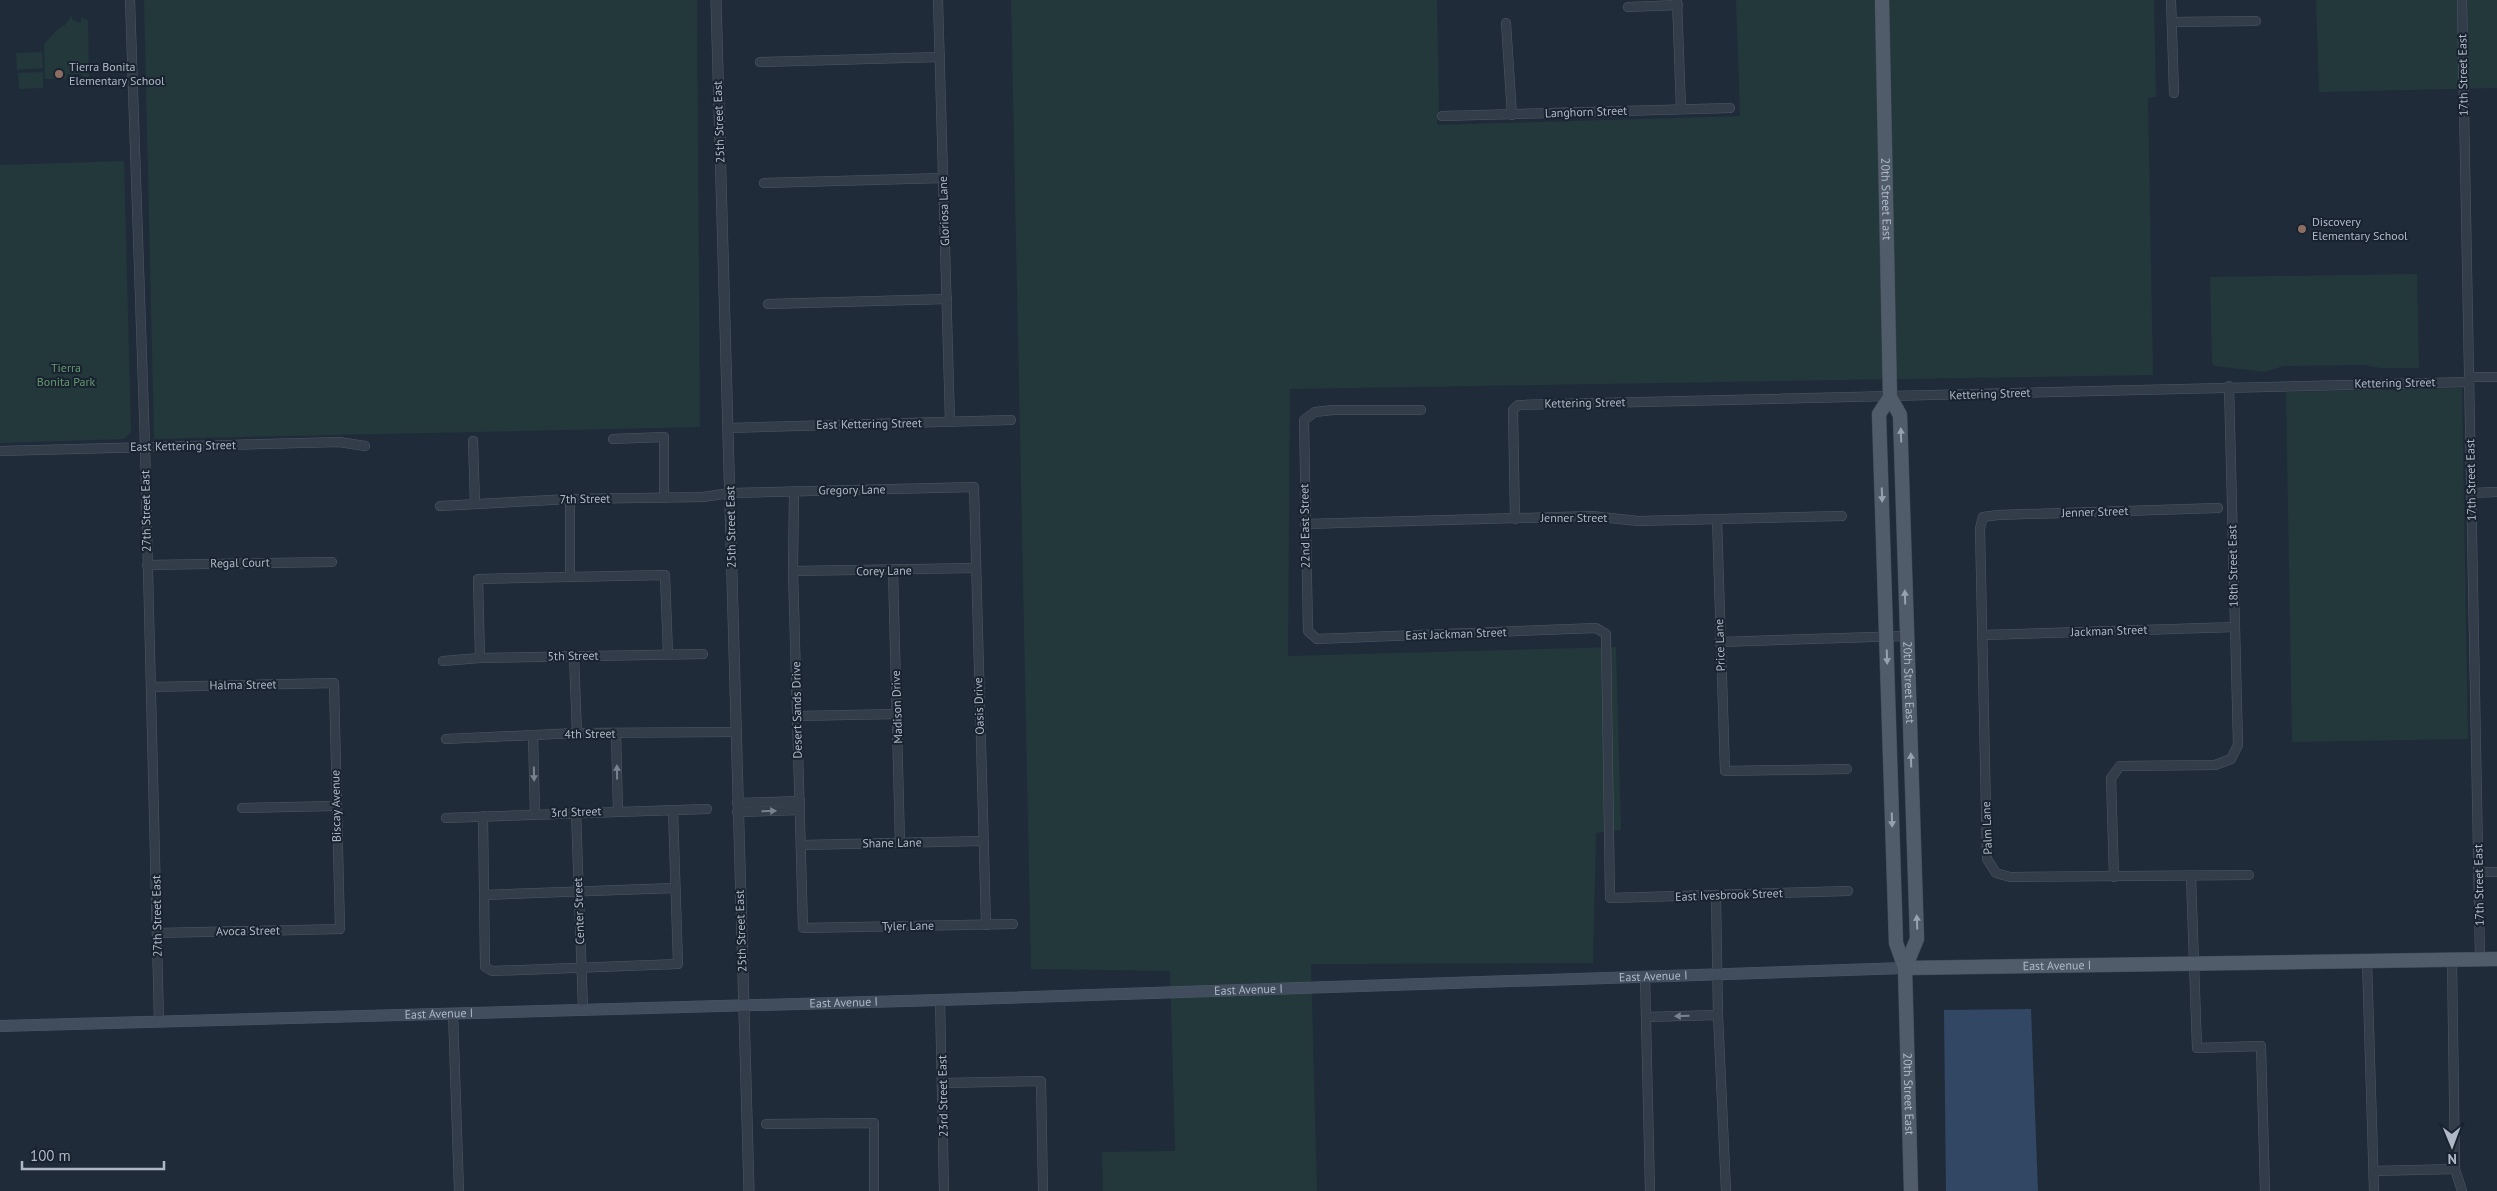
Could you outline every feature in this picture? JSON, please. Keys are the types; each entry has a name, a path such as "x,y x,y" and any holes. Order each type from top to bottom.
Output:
{"main road":[{"name":"20th Street East","path":"1882,0 1890,397 1900,415 1917,940 1905,968"},
{"name":"20th Street East","path":"1890,397 1879,414 1896,942 1905,968 1910,1191"},
{"name":"East Avenue I","path":"0,1026 744,1006 1905,968 2497,959"}],"street":[{"name":"27th Street East","path":"130,0 152,687 159,1022"},
{"name":"25th Street East","path":"716,0 749,1191"},
{"name":"Gloriosa Lane","path":"938,0 950,422"},
{"path":"2171,0 2174,93"},
{"name":"17th Street East","path":"2462,0 2480,959"},
{"path":"1628,7 1677,2 1681,109"},
{"path":"2172,22 2256,21"},
{"path":"1506,23 1512,115"},
{"path":"760,62 940,57"},
{"name":"Langhorn Street","path":"1442,116 1730,108"},
{"path":"764,183 944,178"},
{"path":"768,304 947,299"},
{"path":"2469,379 2497,377"},
{"name":"Kettering Street","path":"1515,519 1513,410 1518,405 1890,397 2469,379"},
{"name":"18th Street East","path":"2114,876 2111,778 2120,766 2215,765 2231,760 2238,746 2229,386"},
{"name":"22nd East Street","path":"1308,631 1304,420 1315,412 1333,410 1421,410"},
{"name":"East Kettering Street","path":"728,428 1011,420"},
{"path":"613,439 664,436 664,498"},
{"path":"473,441 476,504"},
{"name":"East Kettering Street","path":"0,451 339,442 365,446"},
{"name":"Gregory Lane","path":"730,493 974,487"},
{"name":"Oasis Drive","path":"974,487 982,841 986,925"},
{"name":"Desert Sands Drive","path":"794,491 794,571 803,928"},
{"path":"2472,493 2497,492"},
{"name":"7th Street","path":"440,506 570,499 703,497 730,493"},
{"path":"570,499 570,576"},
{"name":"Jenner Street","path":"1980,528 1984,518 1998,514 2218,508"},
{"name":"Jenner Street","path":"1305,524 1592,516 1638,521 1842,516"},
{"name":"Price Lane","path":"1717,519 1725,771 1847,770"},
{"name":"Palm Lane","path":"1980,528 1987,859 1996,873 2010,877 2191,877 2249,875"},
{"name":"Regal Court","path":"147,565 332,562"},
{"name":"Corey Lane","path":"794,571 893,571 975,568"},
{"name":"Madison Drive","path":"893,571 900,844"},
{"path":"480,658 478,579 570,576 665,575 668,654"},
{"name":"Jackman Street","path":"1982,635 2235,627"},
{"name":"East Jackman Street","path":"1308,631 1317,639 1596,628 1606,634 1610,898"},
{"path":"1720,642 1906,636"},
{"name":"5th Street","path":"443,661 480,658 703,654"},
{"path":"574,656 577,733"},
{"name":"Halma Street","path":"152,687 334,683"},
{"name":"Biscay Avenue","path":"334,683 340,929"},
{"path":"798,716 897,714"},
{"name":"4th Street","path":"446,739 577,733 735,732"},
{"path":"616,733 618,811"},
{"path":"533,735 535,814"},
{"path":"737,807 800,805"},
{"path":"242,808 336,806"},
{"name":"3rd Street","path":"446,818 576,812 707,809"},
{"path":"483,816 485,966 492,971 582,966 678,964 673,810"},
{"name":"Center Street","path":"576,812 583,1009"},
{"name":"Shane Lane","path":"802,845 982,841"},
{"path":"2479,872 2497,872"},
{"path":"2191,877 2197,1048 2261,1046 2265,1191"},
{"path":"484,895 579,890 675,888"},
{"name":"East Ivesbrook Street","path":"1610,898 1848,891"},
{"path":"1716,896 1718,1015 1726,1191"},
{"name":"Tyler Lane","path":"803,928 1013,924"},
{"name":"Avoca Street","path":"158,933 340,929"},
{"path":"2452,959 2455,1169 2462,1191"},
{"path":"2367,961 2374,1191"},
{"path":"1645,976 1650,1191"},
{"name":"23rd Street East","path":"940,1000 944,1191"},
{"path":"453,1013 459,1191"},
{"path":"1646,1017 1718,1015"},
{"path":"943,1083 1041,1081 1043,1191"},
{"path":"766,1124 874,1123 874,1191"},
{"path":"2374,1171 2455,1169"}],"green space":[{"path":"144,0 697,0 700,427 154,439"},
{"path":"1011,0 1437,0 1439,107 1437,125 1740,116 1736,0 2154,0 2156,97 2148,98 2153,375 1290,389 1288,656 1616,647 1621,830 1596,833 1593,963 1311,964 1317,1191 1103,1191 1102,1152 1175,1151 1170,971 1031,969"},
{"path":"2316,0 2497,0 2497,88 2319,92"},
{"path":"73,14 72,20 81,23 81,17 88,21 89,77 83,77 82,74 67,74 66,79 45,79 44,44 58,29 65,25"},
{"path":"42,52 43,68 17,70 16,53"},
{"path":"43,72 43,88 19,89 18,73"},
{"name":"Tierra Bonita Park","path":"124,161 131,432 124,439 0,443 0,165"},
{"path":"2417,274 2419,368 2380,368 2364,365 2283,366 2265,372 2215,366 2212,363 2210,277"},
{"path":"2462,388 2468,739 2292,742 2286,392"}],"water":[{"path":"2031,1009 2038,1191 1946,1191 1944,1010"}],"place":[{"name":"Tierra Bonita Elementary School","path":"59,74"},
{"name":"Discovery Elementary School","path":"2302,229"}]}
